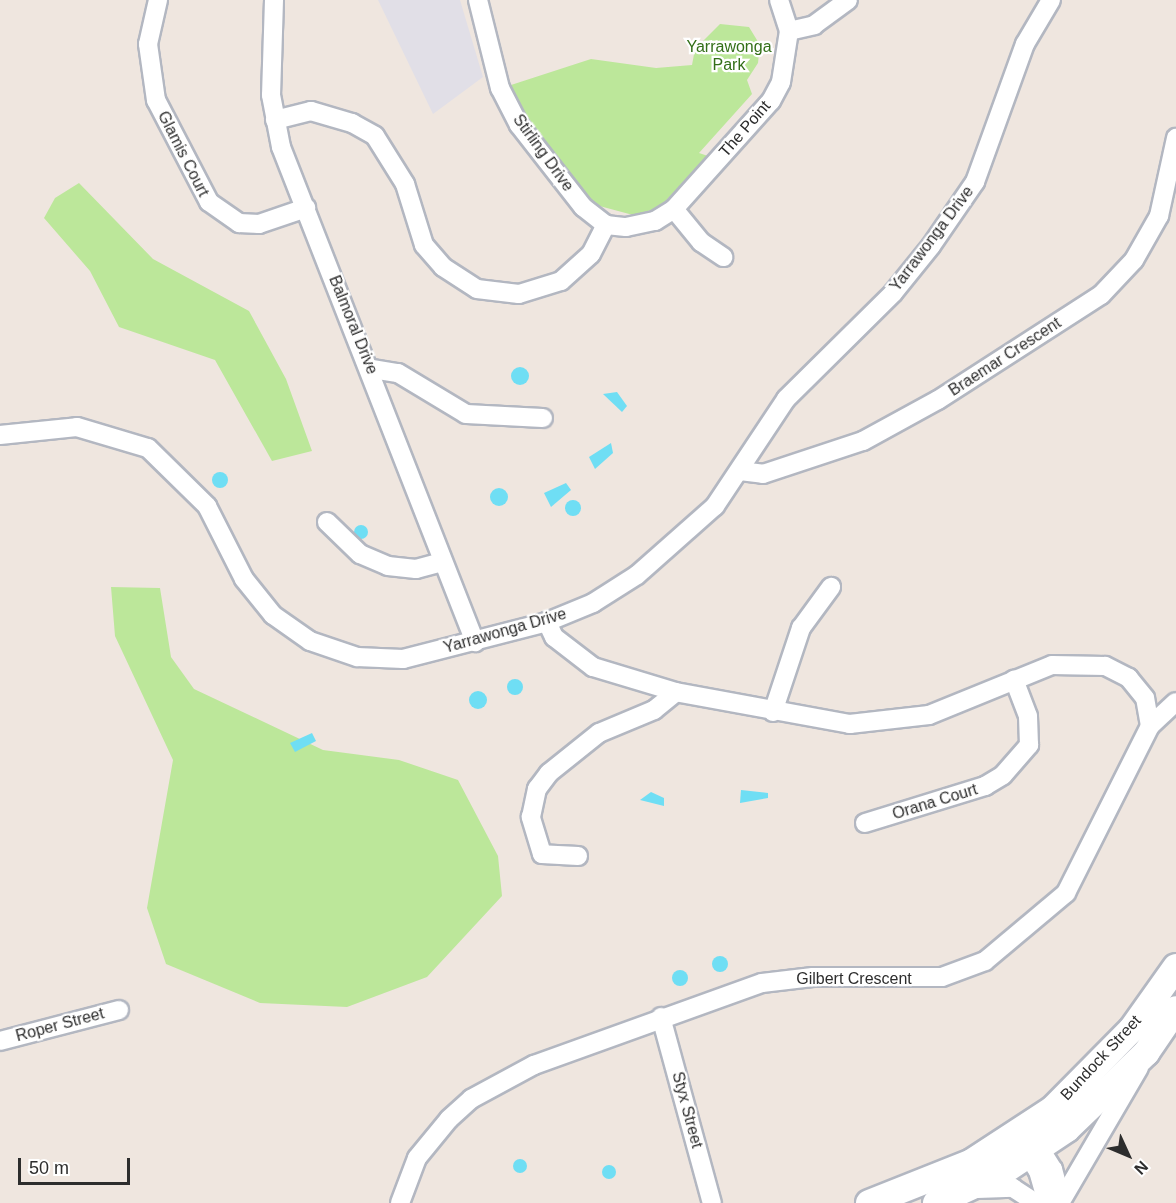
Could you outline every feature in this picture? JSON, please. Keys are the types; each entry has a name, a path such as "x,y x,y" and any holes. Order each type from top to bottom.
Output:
{"main road":[{"name":"Bundock Street","path":"1027,1142 1132,1029 1176,968"},
{"name":"Bundock Street","path":"1027,1142 1088,1112 1146,1053 1176,1009"},
{"path":"936,1203 968,1191 1027,1142"},
{"path":"869,1203 930,1183 1027,1142"}],"street":[{"name":"Glamis Court","path":"158,0 148,44 156,100 209,202 239,223 259,224 306,208"},
{"name":"Balmoral Drive","path":"274,0 275,120 306,208 372,369 442,562 475,642"},
{"name":"Stirling Drive","path":"478,0 500,88 519,125 583,207 606,225"},
{"path":"779,0 789,31 814,25 848,0"},
{"name":"Yarrawonga Drive","path":"0,435 77,427 148,448 207,506 258,599 310,641 385,660 475,642 547,622 593,603 637,575 716,506 786,399 893,293 975,182 1025,44 1051,0"},
{"name":"The Point","path":"606,225 626,227 655,221 674,209 771,101 781,82 789,31"},
{"path":"275,120 311,111 352,123 375,136 405,184 424,245 443,267 477,289 519,294 561,281 591,254 606,225"},
{"name":"Braemar Crescent","path":"740,471 763,474 863,441 938,400 1101,295 1134,260 1160,216 1176,138"},
{"path":"674,209 701,242 723,257"},
{"path":"372,369 398,373 466,414 543,418"},
{"path":"327,522 360,554 388,566 416,569 442,562"},
{"path":"773,712 801,628 831,587"},
{"path":"547,622 554,637 593,667 676,692 773,712 877,725 954,707 1052,665 1105,666 1129,678 1144,698 1150,726"},
{"name":"Orana Court","path":"865,823 985,786 1003,775 1029,745 1028,716 1014,681"},
{"path":"578,856 542,854 531,817 537,789 549,773 599,734 654,710 676,692"},
{"name":"Gilbert Crescent","path":"400,1203 424,1148 471,1099 534,1065 661,1017 762,983 813,976 942,977 985,961 1066,893 1150,726 1176,702"},
{"name":"Roper Street","path":"0,1041 119,1010"},
{"name":"Styx Street","path":"661,1017 712,1203"},
{"path":"1056,1201 1146,1053"},
{"path":"1027,1142 1056,1201"},
{"path":"968,1191 1013,1188 1036,1203"}],"shaded area":[{"path":"378,0 460,0 483,77 433,114"}],"green space":[{"name":"Yarrawonga Park","path":"720,24 749,27 760,45 758,63 747,80 752,94 699,153 708,156 659,208 633,215 592,204 527,123 511,85 591,59 656,68 692,65 695,49"},
{"path":"79,183 153,259 249,311 286,379 312,451 272,461 215,360 119,327 90,271 44,218 55,198"},
{"path":"111,587 160,588 171,657 194,689 323,750 399,760 458,780 498,856 502,896 427,977 347,1007 260,1003 166,964 147,908 173,760 115,636"}],"water":[{"path":"520,367 526,370 529,376 526,382 520,385 514,382 511,376 514,370"},
{"path":"617,392 627,406 622,412 603,394"},
{"path":"611,443 613,453 595,469 589,457"},
{"path":"220,472 226,474 228,480 226,486 220,488 214,486 212,480 214,474"},
{"path":"566,483 571,490 551,507 544,493"},
{"path":"499,488 505,491 508,497 505,503 499,506 493,503 490,497 493,491"},
{"path":"573,500 579,502 581,508 579,514 573,516 567,514 565,508 567,502"},
{"path":"358,525 364,525 368,532 364,539 358,539 354,535 354,529"},
{"path":"512,679 518,679 523,687 521,693 512,695 507,690 507,684"},
{"path":"478,691 484,694 487,700 484,706 478,709 472,706 469,700 472,694"},
{"path":"312,733 316,741 295,752 290,743"},
{"path":"741,790 768,793 768,798 740,803"},
{"path":"651,792 664,798 664,806 640,800"},
{"path":"717,956 723,956 728,964 726,970 717,972 712,967 712,961"},
{"path":"680,970 686,972 688,978 686,984 680,986 674,984 672,978 674,972"},
{"path":"517,1159 523,1159 527,1166 523,1173 517,1173 513,1169 513,1163"},
{"path":"606,1165 612,1165 616,1172 612,1179 606,1179 602,1175 602,1169"}]}
